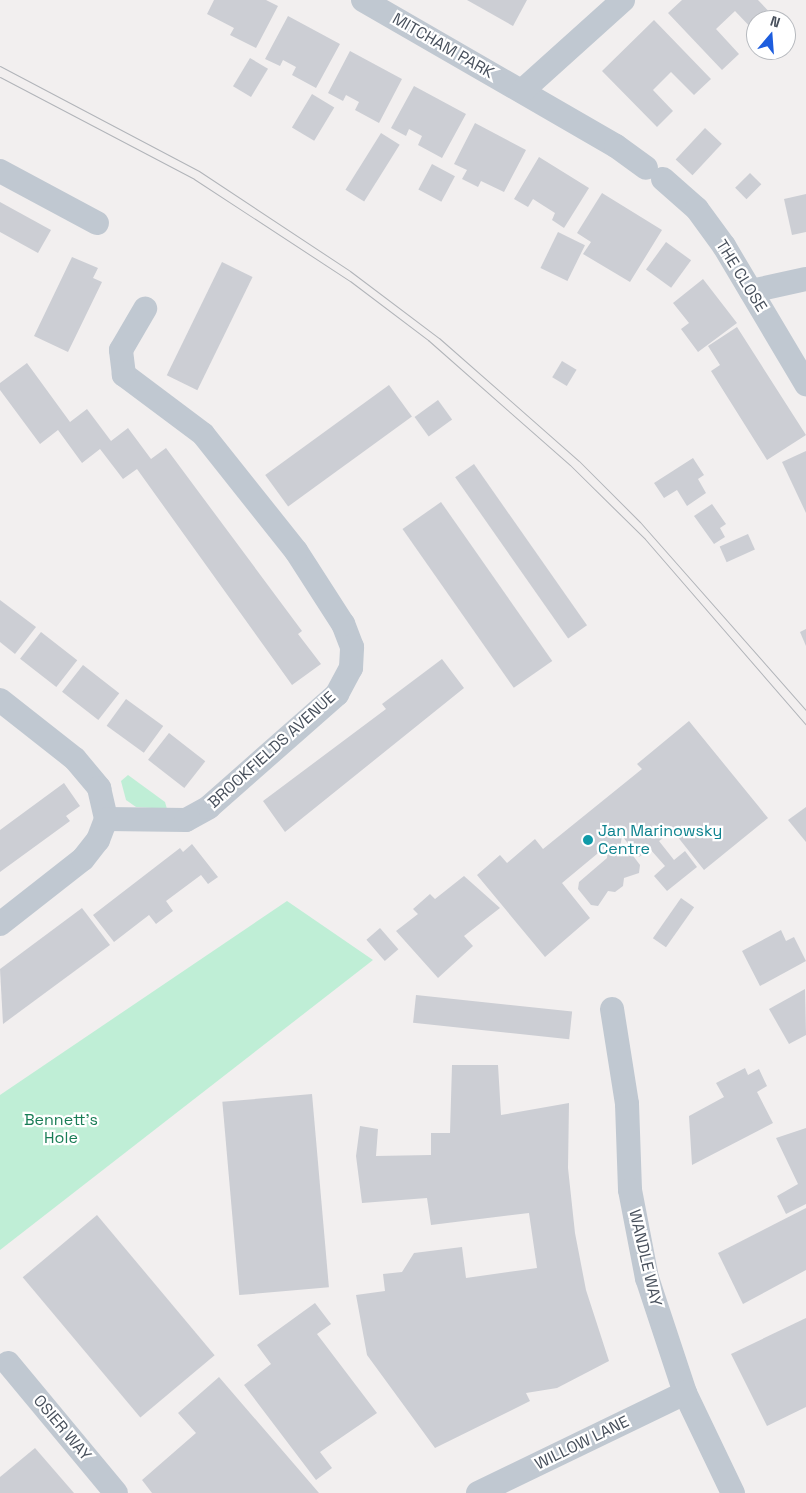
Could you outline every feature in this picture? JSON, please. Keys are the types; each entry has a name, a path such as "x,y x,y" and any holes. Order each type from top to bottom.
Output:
{"street":[{"name":"MITCHAM PARK","path":"363,0 522,91 654,174"},
{"path":"522,91 623,0"},
{"path":"0,171 97,223"},
{"name":"THE CLOSE","path":"654,174 697,209 751,290 806,384"},
{"path":"751,290 806,279"},
{"name":"BROOKFIELDS AVENUE","path":"106,819 186,820 209,807 337,694 351,668 352,647 343,624 296,551 203,434 124,375 121,350 144,309"},
{"path":"0,700 75,759 100,788 106,819 98,840 83,859 0,924"},
{"name":"WANDLE WAY","path":"612,1009 627,1104 630,1190 641,1250 685,1393 733,1493"},
{"name":"OSIER WAY","path":"8,1363 116,1493"},
{"name":"WILLOW LANE","path":"478,1493 685,1393"}],"green space":[{"path":"128,775 165,802 167,809 136,807 126,800 121,781"},
{"name":"Bennett's Hole","path":"287,901 373,960 0,1250 0,1095"}],"building":[{"path":"214,0 266,0 278,6 256,48 230,35 234,28 207,14"},
{"path":"467,0 527,0 513,26"},
{"path":"682,0 758,0 768,10 746,10 746,23 735,11 716,29 739,54 722,70 668,13"},
{"path":"288,16 340,44 316,88 292,75 296,67 283,60 280,66 265,59"},
{"path":"654,20 711,79 694,95 671,72 653,90 673,111 657,127 602,71"},
{"path":"350,51 402,79 379,123 355,110 359,102 346,95 343,101 328,93"},
{"path":"250,58 268,69 251,97 233,86"},
{"path":"414,86 466,114 442,158 418,145 422,136 409,129 406,136 391,128"},
{"path":"312,94 334,107 314,141 292,127"},
{"path":"475,123 526,150 504,192 481,181 478,187 462,179 467,170 454,164"},
{"path":"705,128 722,144 692,175 676,159"},
{"path":"381,133 400,145 364,201 345,190"},
{"path":"539,157 589,188 564,228 552,220 555,213 533,199 528,207 514,199"},
{"path":"432,164 455,176 441,202 418,190"},
{"path":"750,173 761,184 746,199 735,188"},
{"path":"602,193 662,230 630,282 583,254 591,242 577,233"},
{"path":"806,194 806,232 792,235 784,199"},
{"path":"0,202 51,230 38,253 0,232"},
{"path":"558,232 585,245 567,281 540,268"},
{"path":"666,242 691,260 671,288 646,270"},
{"path":"72,257 98,268 93,278 102,282 68,352 34,336"},
{"path":"222,262 253,277 197,390 167,375"},
{"path":"703,279 737,323 698,352 681,329 689,323 673,303"},
{"path":"737,327 806,435 767,460 711,371 720,365 708,346"},
{"path":"562,361 577,370 567,386 552,377"},
{"path":"27,363 70,422 87,409 111,441 128,428 151,459 166,448 302,631 298,634 321,664 292,685 137,469 123,479 100,449 82,463 58,430 40,444 0,390 0,383"},
{"path":"389,385 412,417 288,506 265,475"},
{"path":"438,400 452,419 429,436 415,417"},
{"path":"806,451 806,513 782,462"},
{"path":"693,458 704,475 698,479 706,493 687,506 677,490 664,498 654,483"},
{"path":"474,464 587,625 568,639 455,477"},
{"path":"441,502 552,661 514,688 402,529"},
{"path":"712,504 726,524 720,528 725,537 714,544 694,516"},
{"path":"748,534 755,550 727,562 720,547"},
{"path":"0,600 36,627 15,654 0,642"},
{"path":"806,629 806,646 800,632"},
{"path":"41,632 77,660 56,687 20,659"},
{"path":"442,659 464,688 285,832 263,801 386,709 382,704"},
{"path":"83,665 119,693 98,720 62,692"},
{"path":"126,699 163,726 144,753 107,726"},
{"name":"Jan Marinowsky Centre","path":"689,721 768,818 704,870 673,831 659,841 674,860 685,851 697,867 667,891 654,876 665,866 650,849 639,857 622,836 620,848 628,849 640,865 639,873 624,878 623,886 615,892 608,891 598,906 591,905 578,889 579,882 607,858 609,844 562,883 590,918 545,957 477,875 500,855 507,863 535,839 543,849 642,769 637,764"},
{"path":"169,733 205,761 184,788 148,760"},
{"path":"64,783 80,806 66,816 70,821 0,872 0,830"},
{"path":"806,807 806,842 788,820"},
{"path":"192,844 218,877 208,884 201,875 166,901 173,911 156,924 149,915 114,942 93,915 180,848 183,852"},
{"path":"464,876 500,908 464,936 473,946 438,978 396,931 418,914 413,909 430,894 435,899"},
{"path":"681,898 694,907 666,947 653,938"},
{"path":"82,908 110,945 3,1024 0,969"},
{"path":"380,928 398,949 385,961 366,940"},
{"path":"781,930 786,941 794,937 806,961 760,986 742,951"},
{"path":"805,989 806,1035 789,1044 769,1009"},
{"path":"416,995 572,1011 569,1039 413,1023"},
{"path":"452,1065 498,1065 501,1115 569,1103 568,1168 575,1233 586,1290 609,1361 557,1388 526,1393 530,1401 435,1448 367,1355 356,1295 385,1291 383,1274 402,1272 414,1253 462,1247 466,1278 537,1268 529,1213 431,1225 427,1198 362,1203 356,1156 360,1126 378,1129 376,1156 431,1155 431,1133 450,1133"},
{"path":"745,1068 748,1075 759,1069 767,1086 757,1092 773,1123 692,1165 689,1116 724,1097 716,1083"},
{"path":"312,1094 329,1287 239,1295 222,1102"},
{"path":"806,1128 806,1204 786,1214 777,1196 798,1184 776,1138"},
{"path":"806,1208 806,1270 743,1304 718,1253"},
{"path":"97,1215 215,1355 140,1418 23,1277"},
{"path":"315,1303 331,1324 317,1334 377,1413 320,1452 332,1468 316,1480 244,1385 271,1364 257,1345"},
{"path":"806,1318 806,1407 767,1426 731,1354"},
{"path":"219,1377 319,1493 152,1493 142,1480 196,1433 178,1413"},
{"path":"35,1448 74,1493 0,1493 0,1477"}],"tram line":[{"path":"0,66 199,171 350,271 439,338 579,461 640,522 806,710"},
{"path":"0,77 194,179 350,281 428,340 570,465 645,539 806,725"}],"place":[{"name":"Jan Marinowsky Centre","path":"588,840"}]}
